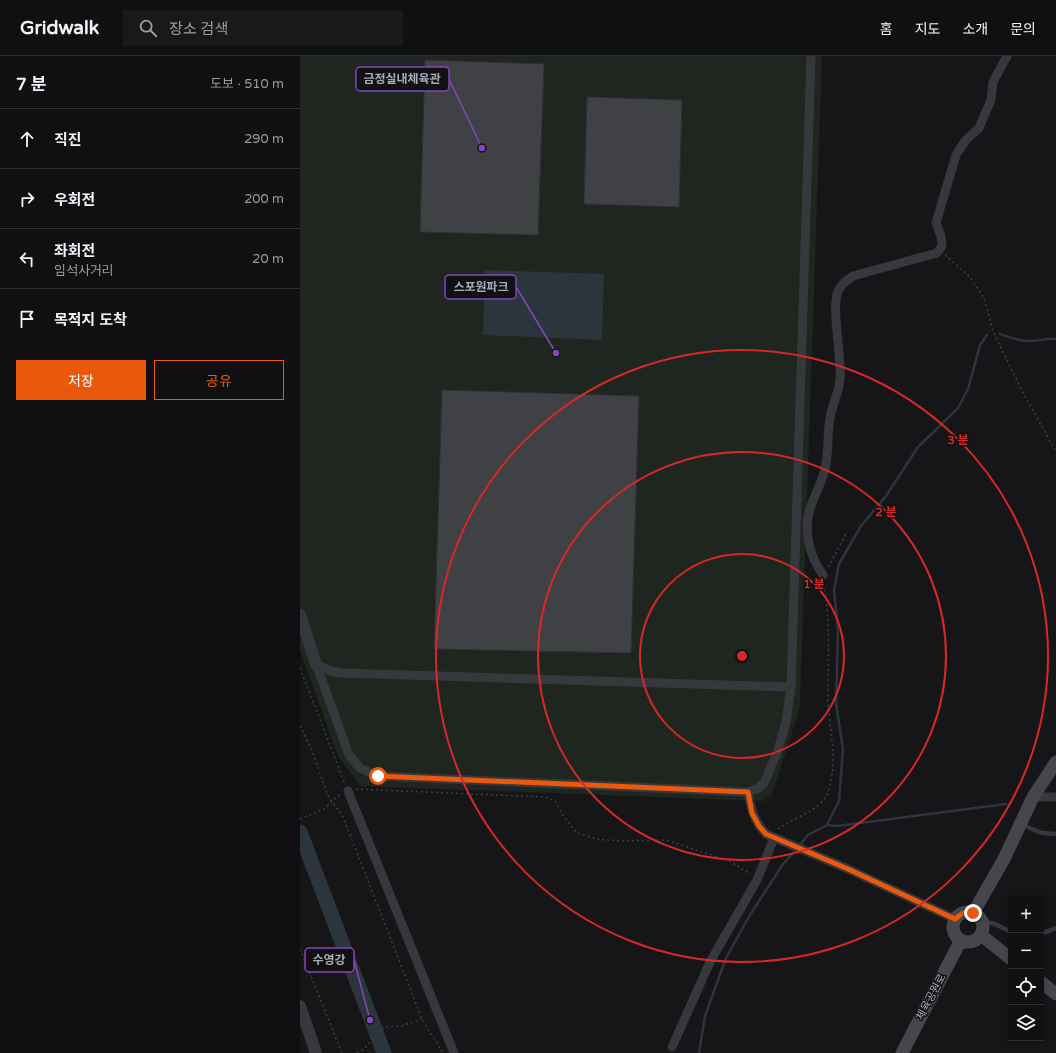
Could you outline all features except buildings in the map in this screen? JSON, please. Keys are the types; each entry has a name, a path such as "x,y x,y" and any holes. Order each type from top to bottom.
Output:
{"main road":[{"path":"978,917 963,913 955,919 953,926 954,932 961,940 974,941 981,935 983,928 978,917 1033,797 1056,762"},
{"path":"981,935 1008,957"},
{"name":"체육공원로","path":"902,1053 961,940"},
{"path":"1044,984 1056,994"}],"street":[{"path":"300,616 349,755 360,768 378,776 748,792 757,789 764,783 777,753 786,722 791,687 811,56"},
{"path":"823,575 814,561 809,547 808,527 810,510 823,478 827,462 830,415 840,379 836,307 838,292 843,284 853,276 936,253 942,246 941,236 936,223 956,155 965,140 979,128 991,100 992,82 1007,56"},
{"path":"316,664 331,671 342,673 791,687"},
{"path":"349,792 454,1053"},
{"path":"748,792 752,813 759,826 776,839 955,919"},
{"path":"1033,797 1056,798"},
{"path":"672,1047 710,962 758,876 776,839"},
{"path":"300,1006 316,1051"}],"lane":[{"path":"1020,824 1042,833 1056,834"},
{"path":"978,917 1008,930"},
{"path":"1044,933 1056,928"},
{"path":"302,1030 316,1051"}],"path":[{"path":"939,250 970,277 984,298 993,332 1021,389 1056,452"},
{"path":"776,839 778,830 788,822 808,813 821,804 828,793 833,770 834,748 828,697 830,648 828,603 823,575 847,532"},
{"path":"300,668 349,792"},
{"path":"300,726 311,748 331,802 343,817 422,1019 442,1053"},
{"path":"300,818 324,809 339,794 349,792 353,789 545,797 555,801 564,817 577,833 597,839 619,841 666,840 728,860 758,876"},
{"path":"300,949 342,1053"},
{"path":"357,1053 365,1048 380,1030 385,1027 401,1026 422,1019"}],"shaded area":[{"path":"300,56 822,56 800,702 798,714 772,794 764,801 360,786 338,756 300,650"},
{"path":"485,270 604,274 602,340 483,335"}],"waterway":[{"path":"1000,334 1023,341 1056,339"},
{"path":"799,846 808,835 827,825 839,801 843,749 836,704 838,630 834,590 839,564 861,526 886,496 918,447 958,408 968,389 980,345 987,335"},
{"path":"827,825 837,826 1006,804"},
{"path":"300,832 384,1053"},
{"path":"699,1053 705,1016 726,958 750,915 783,864 796,850"}],"place":[{"name":"금정실내체육관","path":"482,148"},
{"name":"스포원파크","path":"556,353"},
{"name":"수영강","path":"370,1020"}],"route":[{"path":"378,776 748,792 752,813 759,826 766,834 848,869 955,919 960,914 967,912 973,913"}]}
